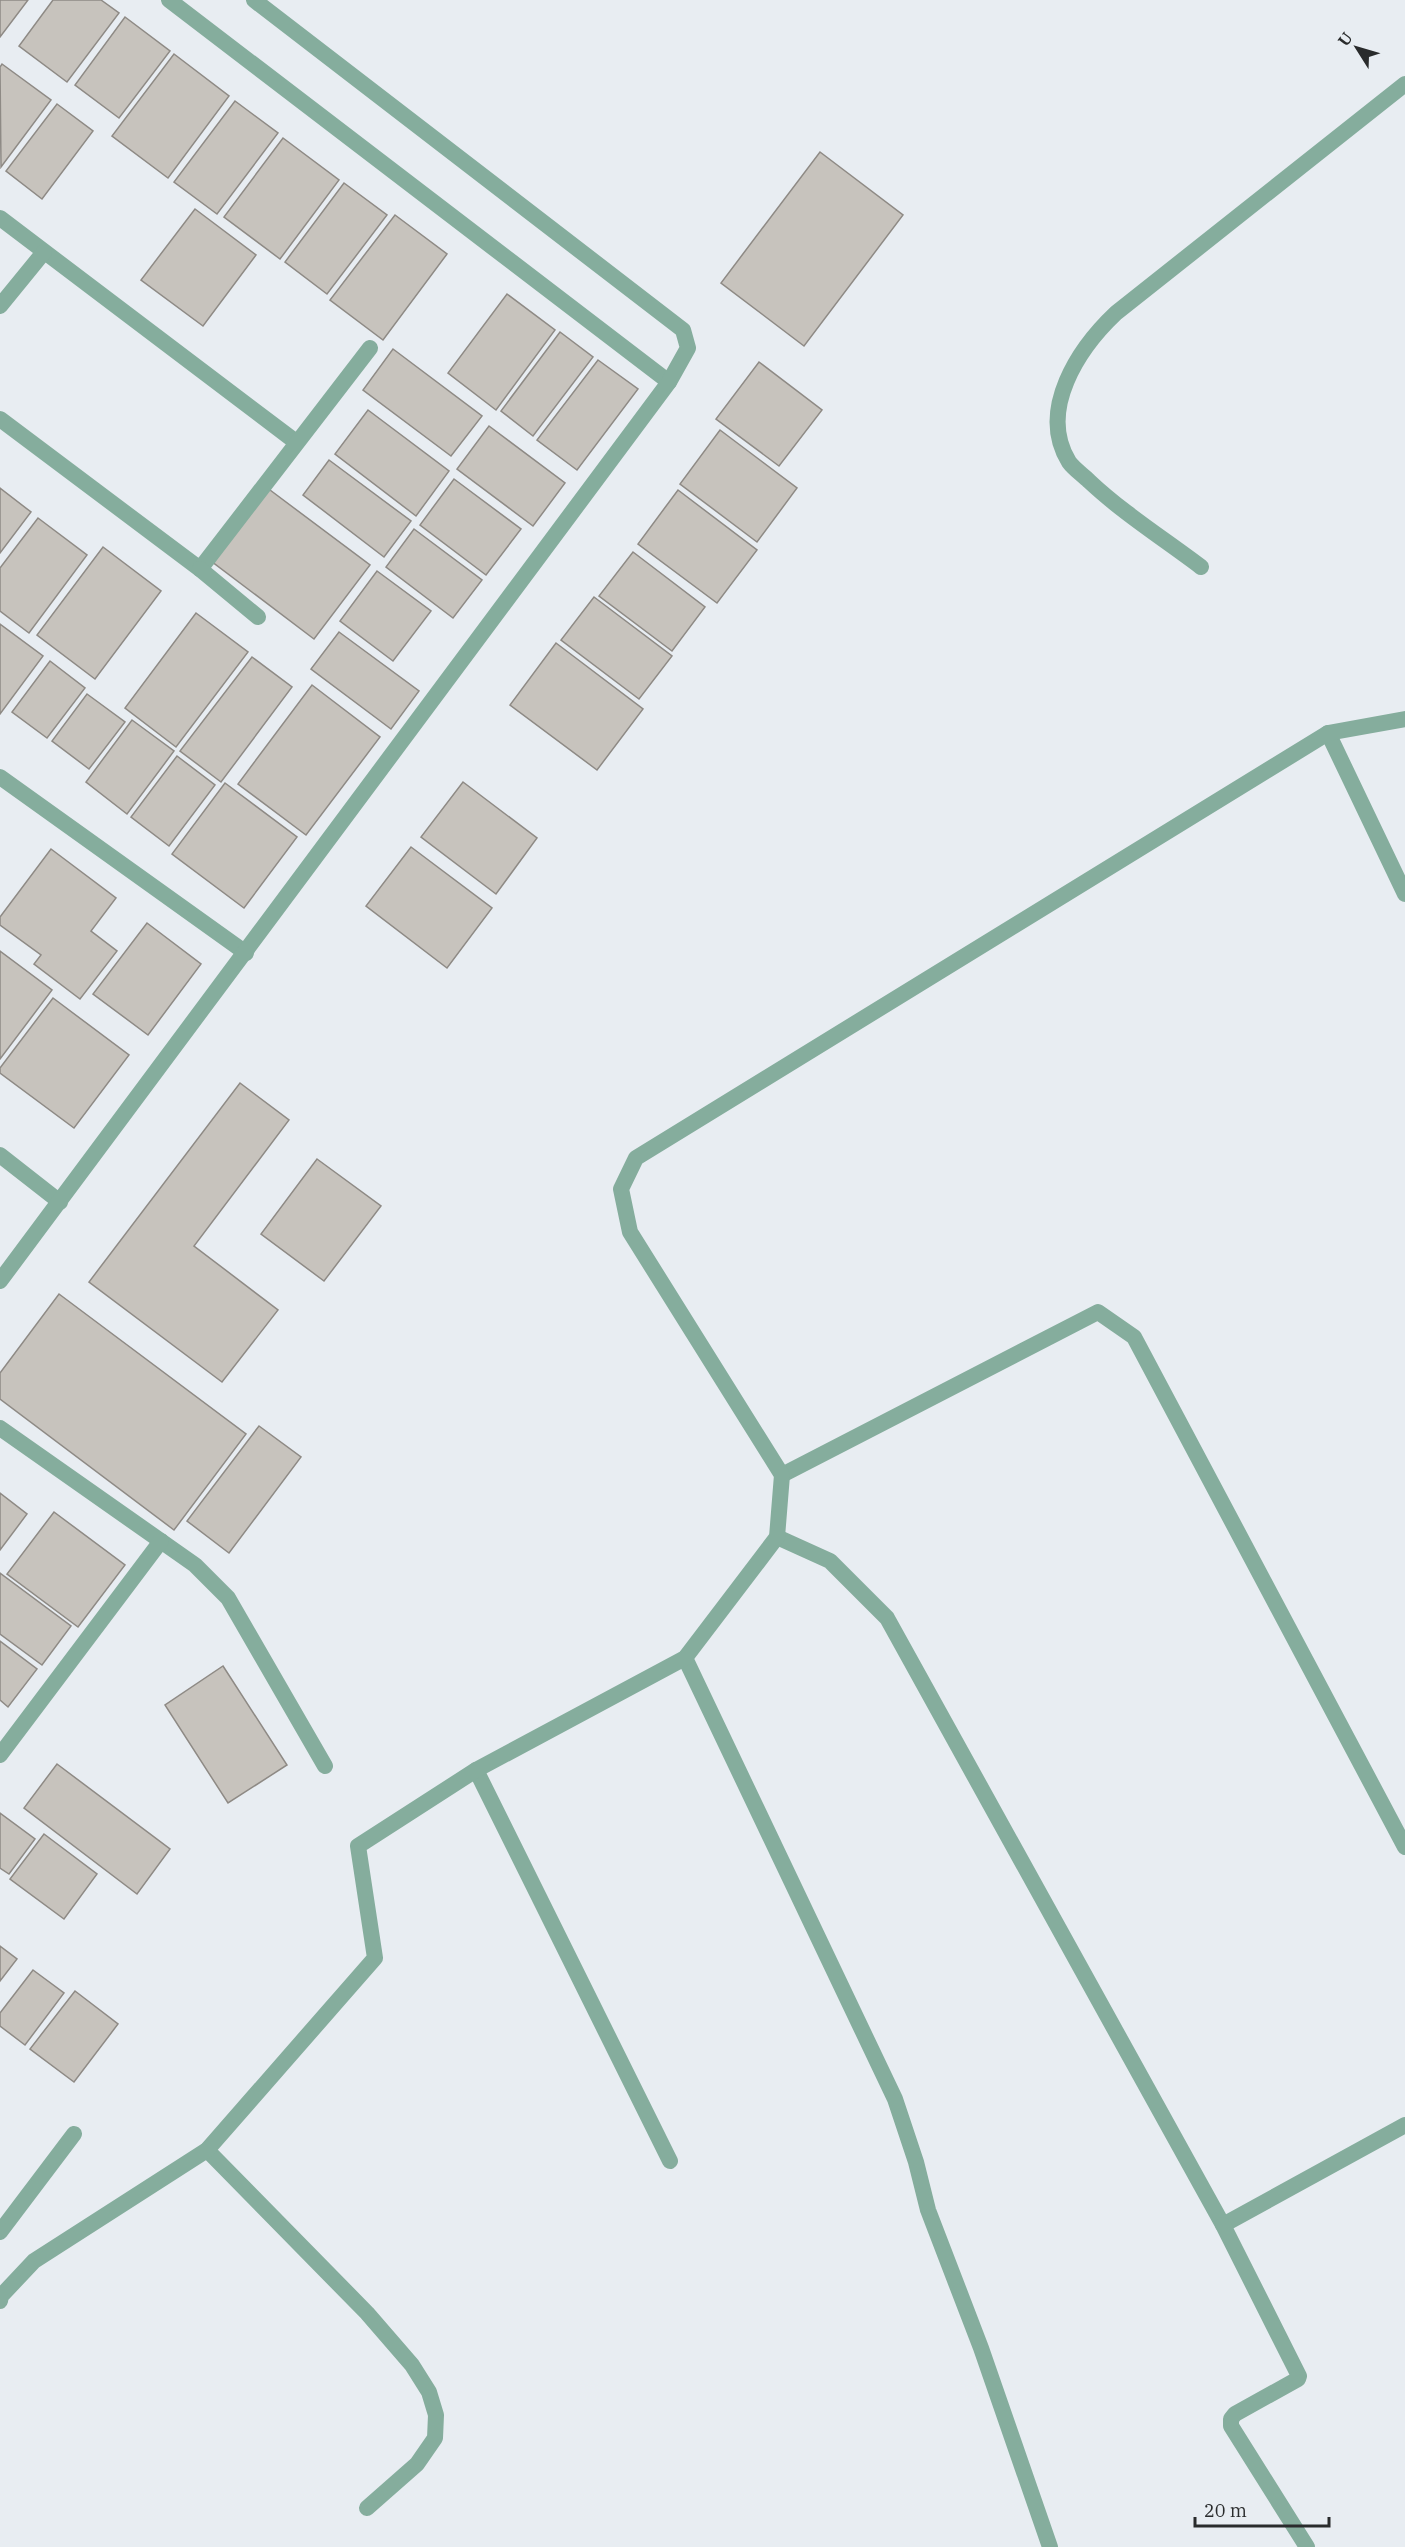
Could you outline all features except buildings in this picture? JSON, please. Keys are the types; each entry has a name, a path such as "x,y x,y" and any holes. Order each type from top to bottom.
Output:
{"street":[{"path":"169,0 669,382"},
{"path":"0,1281 669,382 688,348 687,337 683,330 254,0"},
{"path":"1201,567 1098,489 1070,462 1058,432 1059,408 1071,370 1096,332 1116,313 1405,84"},
{"path":"0,218 296,442"},
{"path":"0,306 44,252"},
{"path":"200,569 370,348"},
{"path":"0,419 200,569 258,617"},
{"path":"0,2301 34,2261 207,2150 375,1958 358,1845 476,1770 685,1658 777,1536 782,1475 630,1232 621,1189 636,1158 1328,733 1405,719"},
{"path":"1328,733 1405,894"},
{"path":"0,777 246,953"},
{"path":"0,1155 60,1202"},
{"path":"782,1475 1098,1312 1134,1337 1405,1847"},
{"path":"0,1428 195,1565 228,1598 325,1766"},
{"path":"777,1536 830,1561 887,1618 1223,2225 1299,2376 1298,2379 1235,2414 1231,2419 1231,2426 1307,2547"},
{"path":"0,1755 161,1540"},
{"path":"685,1658 895,2099 916,2162 928,2210 981,2348 1050,2547"},
{"path":"476,1770 670,2161"},
{"path":"1223,2225 1405,2125"},
{"path":"0,2232 74,2134"},
{"path":"207,2150 367,2313 412,2365 429,2392 436,2415 435,2438 417,2464 368,2508"}]}
